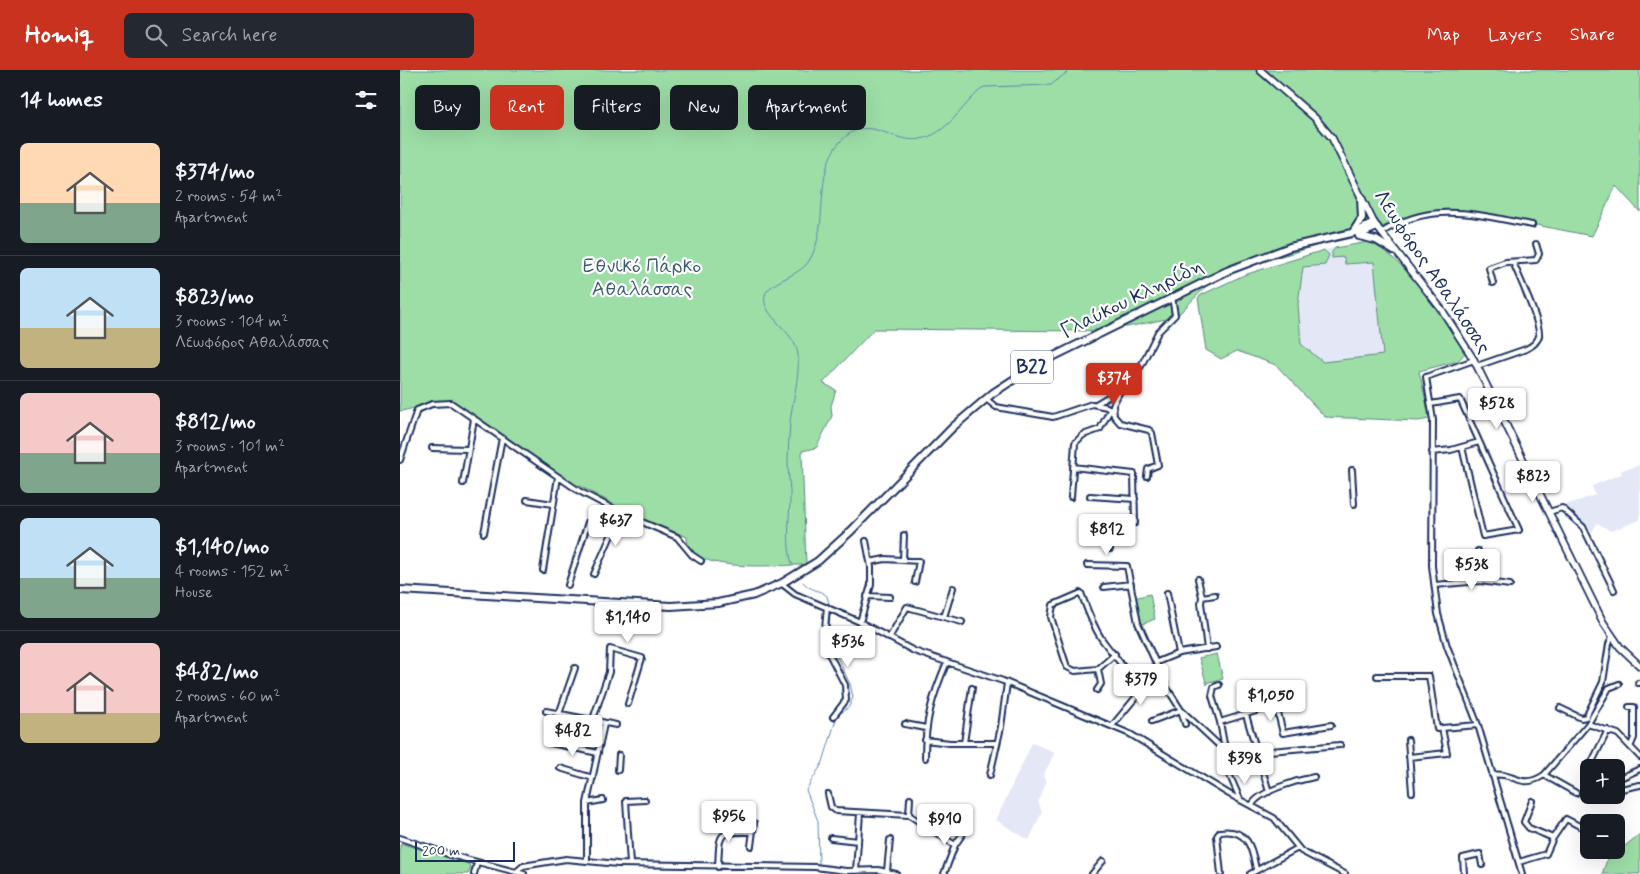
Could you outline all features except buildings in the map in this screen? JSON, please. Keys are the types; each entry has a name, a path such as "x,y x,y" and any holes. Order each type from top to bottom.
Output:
{"main road":[{"name":"Λεωφόρος Αθαλάσσας","path":"1260,70 1315,118 1332,138 1360,198 1375,224 1394,251 1442,310 1474,360 1612,637 1628,656 1640,666"},
{"path":"1360,198 1363,211 1361,221 1352,235 1373,239 1394,251"},
{"name":"Γλαύκου Κληρίδη","path":"400,590 671,606 710,604 781,582 830,550 954,426 986,399 1050,357 1227,271 1279,251 1352,235 1375,224"}],"street":[{"path":"1381,233 1408,219 1448,212 1483,214 1494,219 1532,225"},
{"path":"1493,282 1489,268 1496,264 1536,260 1539,254 1536,244"},
{"path":"1477,367 1526,350 1538,338 1538,326 1513,262"},
{"path":"1071,497 1075,443 1077,439 1100,430 1112,412 1113,404 1121,389 1141,366 1158,332 1175,314 1172,297"},
{"path":"1474,360 1426,377 1431,404 1432,566 1438,614 1447,646 1478,726 1522,874"},
{"path":"986,399 996,407 1053,418 1096,404 1121,389"},
{"path":"1431,404 1460,399 1518,530 1483,536 1462,447"},
{"path":"400,460 414,415 421,407 451,404 558,477 621,513 669,532 682,541 692,555 701,561"},
{"path":"1096,404 1112,412 1120,423 1149,430 1152,433 1158,466 1148,469 1147,476"},
{"path":"463,483 474,419"},
{"path":"484,533 502,438"},
{"path":"1432,452 1479,442"},
{"path":"432,448 468,450"},
{"path":"1073,467 1134,474 1135,523 1088,519"},
{"path":"1352,470 1354,504"},
{"path":"543,570 558,477"},
{"path":"1090,496 1135,499"},
{"path":"527,500 553,504"},
{"path":"1549,512 1562,508 1584,527 1614,590"},
{"path":"594,574 621,513"},
{"path":"1110,549 1111,521"},
{"path":"568,585 588,522"},
{"path":"903,560 904,535"},
{"path":"860,622 871,585 870,562 866,541"},
{"path":"1478,551 1480,581"},
{"path":"870,562 919,561 915,582"},
{"path":"1087,565 1127,566 1138,623 1165,682 1181,710 1184,724"},
{"path":"1198,579 1202,598 1201,607 1207,649"},
{"path":"1435,585 1480,581 1510,585"},
{"path":"781,582 795,594 860,622 914,651 1007,683 1112,726 1140,740 1274,818 1298,848 1308,856 1345,874"},
{"path":"1104,586 1131,584"},
{"path":"944,618 954,588"},
{"path":"1115,654 1098,668 1075,671 1067,667 1051,617 1053,605 1081,593 1092,622 1128,671 1136,697"},
{"path":"1167,593 1180,653"},
{"path":"1202,598 1215,595"},
{"path":"867,596 890,597"},
{"path":"828,607 824,639 826,648 845,685 846,700 833,717"},
{"path":"889,638 907,607 962,622"},
{"path":"1560,708 1581,718 1586,717 1603,682 1609,644 1612,637"},
{"path":"1157,662 1180,653 1216,647"},
{"path":"592,722 609,672 610,649 642,658 628,704"},
{"path":"925,758 926,728 932,698 947,662"},
{"path":"559,714 575,668"},
{"path":"1097,690 1101,684 1098,668"},
{"path":"1377,676 1429,676 1437,728 1478,726"},
{"path":"1112,726 1136,697 1165,682"},
{"path":"990,775 1007,683"},
{"path":"1492,775 1505,775 1522,782 1529,782 1544,775 1588,724 1609,688 1619,684"},
{"path":"1218,685 1214,687 1212,696 1220,722 1229,772 1240,799"},
{"path":"964,743 972,688"},
{"path":"1220,722 1299,698"},
{"path":"1276,705 1284,733 1331,725"},
{"path":"1629,707 1634,707 1634,738 1631,745"},
{"path":"1152,721 1181,710"},
{"path":"1181,710 1226,751"},
{"path":"546,711 592,722 616,725"},
{"path":"1246,715 1269,792"},
{"path":"1634,723 1640,723"},
{"path":"587,861 587,803 604,724"},
{"path":"905,724 926,728"},
{"path":"1588,724 1618,734 1631,745 1640,757"},
{"path":"1409,757 1447,754 1442,728"},
{"path":"1594,759 1608,730"},
{"path":"925,740 997,743"},
{"path":"1408,740 1412,792"},
{"path":"552,742 598,753"},
{"path":"1257,752 1340,744"},
{"path":"618,770 619,755"},
{"path":"1229,772 1260,766"},
{"path":"560,768 593,778"},
{"path":"1640,769 1618,779 1621,790 1640,785"},
{"path":"1544,775 1576,793"},
{"path":"1252,805 1256,798 1269,792 1314,777"},
{"path":"828,794 831,807 836,811 908,815 955,845"},
{"path":"908,815 910,798"},
{"path":"587,803 603,800"},
{"path":"630,864 626,801 645,800"},
{"path":"1532,801 1524,822 1529,828 1553,838"},
{"path":"856,871 860,813"},
{"path":"1519,862 1546,854 1553,838 1566,819 1580,826"},
{"path":"751,846 754,823"},
{"path":"944,874 955,845 966,829"},
{"path":"718,867 722,835 726,832 752,832"},
{"path":"1220,874 1217,836 1220,832 1247,838 1250,842 1256,869"},
{"path":"400,838 478,863 524,874"},
{"path":"832,838 858,841"},
{"path":"887,871 890,840"},
{"path":"1250,874 1256,869 1298,848"},
{"path":"1464,874 1463,858 1480,854 1482,866"},
{"path":"516,872 521,867 554,860 718,867 817,867 856,871 887,871 896,874"},
{"path":"1092,874 1103,861"},
{"path":"474,874 478,863"}],"shaded area":[{"path":"1335,248 1332,252 1344,257 1345,264 1374,262 1383,355 1323,362 1301,344 1298,304 1303,267 1325,265 1328,257 1327,251 1324,250"},
{"path":"1640,465 1640,520 1611,531 1597,523 1592,532 1563,506 1595,495 1592,486 1621,474 1622,470"},
{"path":"1032,743 1055,752 1043,776 1047,781 1038,801 1042,812 1029,840 996,820"}],"green space":[{"name":"Εθνικό Πάρκο Αθαλάσσας","path":"400,70 1640,70 1640,212 1616,186 1592,236 1460,210 1435,211 1217,275 1176,317 1127,327 1084,331 874,329 823,383 836,390 831,406 832,416 816,448 802,451 806,565 737,565 717,563 701,558 691,549 687,537 635,516 580,486 576,487 450,401 437,402 400,411"},
{"path":"1368,242 1382,249 1409,274 1435,307 1465,353 1458,361 1419,371 1430,419 1418,421 1325,417 1276,365 1237,351 1221,359 1206,350 1198,298 1201,295 1244,275 1324,250 1329,255 1325,265 1303,267 1298,304 1301,344 1323,362 1383,355 1374,262 1345,264 1344,257 1332,258 1332,252 1335,248"},
{"path":"1150,594 1155,619 1142,624 1134,598"},
{"path":"1217,654 1223,679 1209,682 1207,685 1199,658"},
{"path":"1640,834 1640,874 1602,874 1608,859 1625,859 1625,846"},
{"path":"403,844 468,864 471,867 468,874 400,874 400,845"}],"waterway":[{"path":"793,566 789,552 790,497 788,459 790,423 798,373 798,355 796,346 791,338 768,310 765,303 765,295 772,286 805,266 816,247 826,168 832,154 840,142 851,133 861,129 881,131 913,140 925,138 942,129 984,87 1051,85 1070,70"},
{"path":"803,582 827,596 830,608"},
{"path":"819,866 818,821 806,790 823,762 837,716 849,707 853,697 850,684 829,640 830,612"}]}
